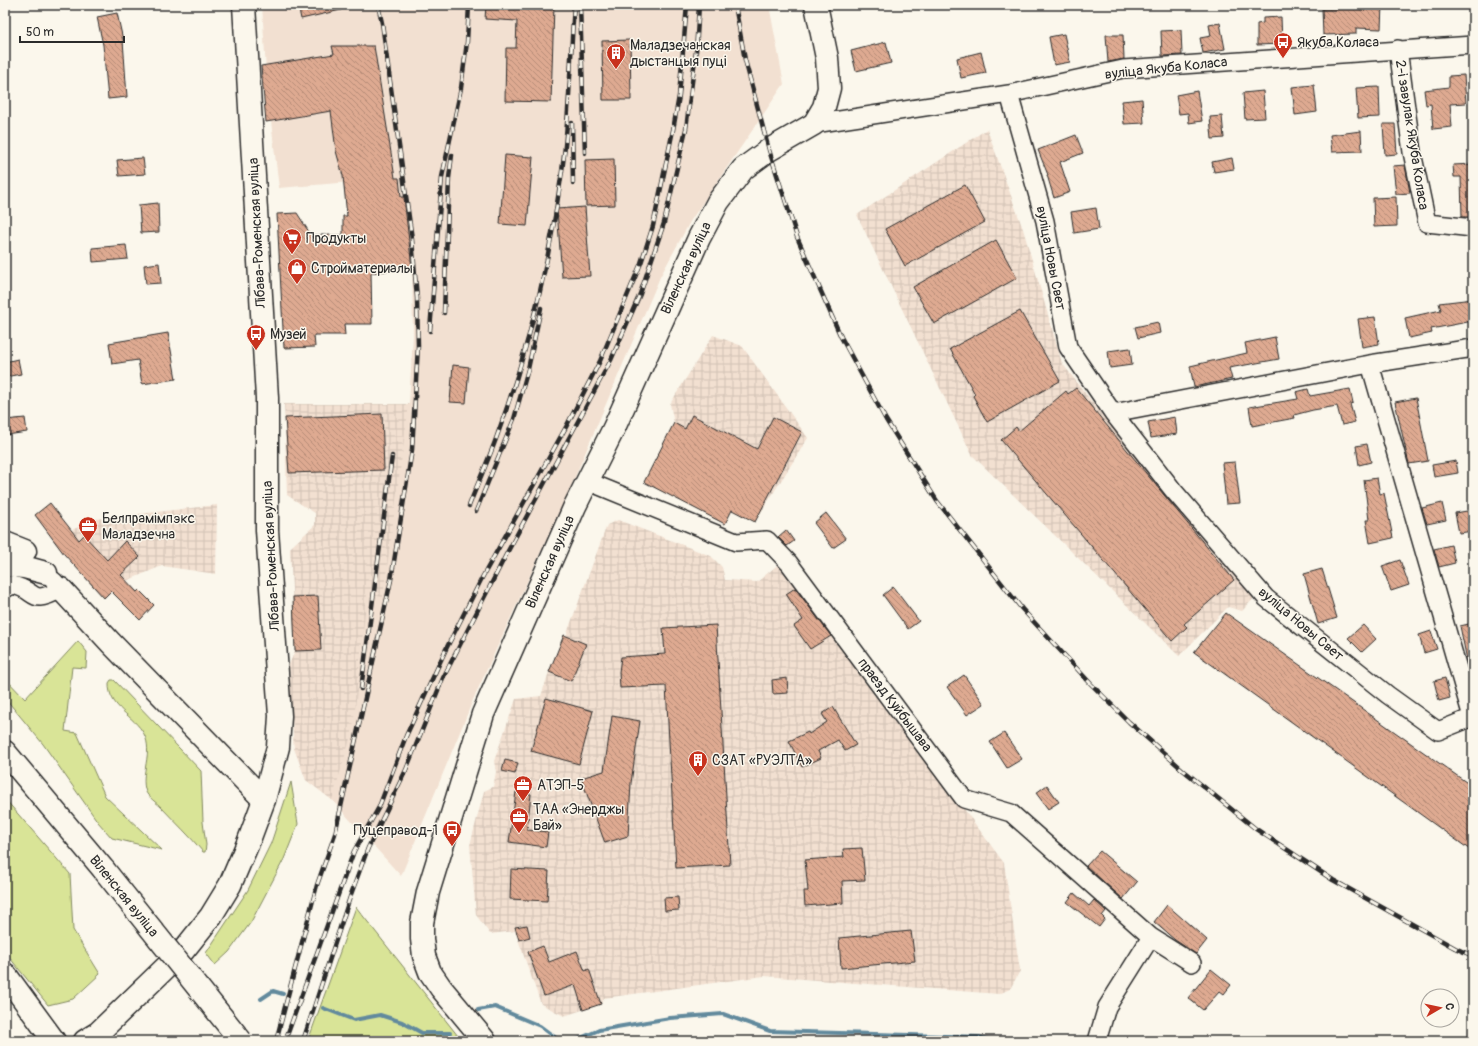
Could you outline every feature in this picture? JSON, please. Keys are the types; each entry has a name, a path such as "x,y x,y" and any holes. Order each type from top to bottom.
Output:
{"main road":[{"name":"Лібава-Роменская вуліца","path":"85,1041 98,1033 183,952 211,916 230,885 248,843 264,800 278,747 280,716 267,530 267,398 244,5"},
{"path":"814,124 824,107 829,88 827,58 816,5"},
{"name":"Віленская вуліца","path":"485,1041 441,988 430,972 424,956 422,939 422,923 426,900 483,714 587,481 614,428 699,238 718,202 744,169 769,150 814,124"},
{"path":"5,543 25,551"},
{"path":"5,565 24,567 46,573"},
{"path":"61,589 264,800"},
{"path":"5,741 28,780"},
{"name":"Віленская вуліца","path":"5,752 104,870 241,1041"},
{"path":"5,757 28,780"},
{"path":"5,974 54,1041"}],"street":[{"name":"вуліца Якуба Коласа","path":"814,124 1009,94 1123,69 1473,45"},
{"name":"2-і завулак Якуба Коласа","path":"1398,49 1412,152 1427,223 1473,228"},
{"name":"вуліца Новы Свет","path":"1009,94 1045,221 1068,347 1113,413 1173,490 1266,598 1388,695 1438,731 1472,717 1370,364"},
{"path":"1113,413 1370,364 1473,348"},
{"name":"праезд Куйбышава","path":"587,481 736,542 767,540 794,570 964,799 1011,813 1151,938 1192,963"},
{"path":"5,530 61,589 45,598 36,597 17,586 12,585 5,589"},
{"path":"1097,1041 1107,1007 1151,938"}],"shaded area":[{"path":"262,5 769,5 784,84 691,220 660,277 572,484 473,700 401,876 332,800 306,780 294,748 289,665 295,651 295,607 290,548 315,525 315,513 287,495 284,404 409,404 413,335 412,268 404,197 401,197 398,178 279,188 267,88"},
{"path":"987,129 1023,229 1062,363 1099,411 1258,594 1242,611 1228,607 1179,656 972,455 857,215"},
{"path":"713,335 742,346 808,438 755,522 732,510 725,524 644,482 674,423 670,404"},
{"path":"284,404 409,404 383,597 367,594 353,729 332,800 306,780 294,748 289,665 295,651 290,548 315,525 315,513 287,495 289,473"},
{"name":"Белпрамімпэкс Маладзечна","path":"217,505 216,574 162,566 119,584 104,598 57,545 72,530 95,519"},
{"path":"618,520 711,556 722,567 725,580 757,582 781,562 1004,863 1020,971 1010,989 999,994 764,976 604,998 601,1004 564,1016 541,1004 515,931 490,934 476,915 470,845 484,791 493,787 496,772 494,761 516,699 541,696 549,672 566,636 607,525"}],"green space":[{"path":"78,641 87,652 86,668 72,667 65,731 77,733 105,796 162,850 112,838 98,822 43,744 5,698 5,678 25,699"},
{"path":"111,680 114,680 201,771 203,822 206,845 205,852 203,852 147,794 144,785 144,778 148,749 147,741 140,727 122,711 113,699 110,692 109,683"},
{"path":"291,782 298,824 284,859 251,922 229,952 215,965 206,953 248,890 271,843"},
{"path":"5,799 70,874 73,930 100,974 73,999 48,1005 5,952"},
{"path":"356,907 462,1041 308,1041"}],"building":[{"path":"298,5 340,5 341,10 301,19"},
{"path":"486,5 554,5 551,102 505,101 506,48 516,48 517,21 485,19"},
{"path":"1366,5 1382,5 1381,29 1356,28 1356,34 1323,35 1322,9 1366,8"},
{"path":"117,13 123,40 127,97 108,99 103,45 97,17"},
{"path":"1281,17 1282,44 1257,45 1257,24 1263,23 1263,18"},
{"path":"1220,23 1225,49 1203,53 1200,38 1211,36 1209,25"},
{"path":"1181,30 1182,55 1162,56 1161,31"},
{"path":"1064,34 1070,62 1054,65 1049,37"},
{"path":"1106,35 1123,35 1124,59 1108,62"},
{"name":"Маладзечанская дыстанцыя пуці","path":"630,40 631,100 603,100 602,41"},
{"path":"886,42 891,63 856,71 851,51"},
{"path":"332,46 374,46 395,178 399,178 401,197 404,197 412,268 371,273 372,324 344,324 345,335 314,335 315,347 284,348 277,214 297,213 311,235 343,235 343,216 347,216 343,176 336,151 331,111 266,122 261,66 334,54"},
{"path":"981,52 986,73 961,78 957,58"},
{"path":"1464,75 1466,103 1450,104 1452,127 1433,129 1431,104 1426,105 1424,90 1449,87 1449,76"},
{"path":"1314,85 1317,112 1295,115 1292,87"},
{"path":"1379,87 1380,117 1358,118 1356,88"},
{"path":"1197,91 1202,121 1189,123 1188,113 1179,114 1176,95"},
{"path":"1263,91 1265,118 1245,119 1243,93"},
{"path":"1142,99 1144,123 1124,124 1122,101"},
{"path":"1222,116 1224,138 1212,139 1210,117"},
{"path":"1383,124 1395,124 1397,154 1385,155"},
{"path":"1361,131 1362,151 1332,152 1330,135"},
{"path":"1076,135 1083,153 1060,162 1070,192 1054,198 1048,175 1038,150"},
{"path":"505,155 533,157 527,226 500,224"},
{"path":"143,158 145,174 119,176 117,160"},
{"path":"1232,158 1234,169 1214,172 1212,162"},
{"path":"614,159 615,205 586,206 585,160"},
{"path":"1473,164 1473,217 1462,217 1461,177 1454,177 1453,165"},
{"path":"1405,165 1410,193 1396,194 1393,166"},
{"path":"965,185 985,222 905,266 885,229"},
{"path":"1396,197 1397,226 1374,227 1373,198"},
{"path":"158,203 159,232 141,233 139,205"},
{"path":"585,207 590,276 562,277 557,209"},
{"path":"1096,208 1099,229 1074,233 1071,212"},
{"path":"996,240 1017,278 934,324 913,287"},
{"path":"126,245 128,259 93,262 92,248"},
{"path":"159,263 161,283 146,284 144,265"},
{"path":"1473,299 1473,321 1431,329 1432,333 1409,338 1405,318 1441,310 1439,303"},
{"path":"1020,311 1060,381 987,422 973,396 975,394 950,349"},
{"path":"1375,317 1379,344 1362,347 1358,319"},
{"path":"1158,322 1160,333 1138,338 1135,327"},
{"path":"168,333 176,379 142,384 138,360 112,364 109,343"},
{"path":"1275,337 1279,359 1229,368 1232,379 1194,387 1190,366 1247,353 1245,343"},
{"path":"1130,348 1132,365 1110,368 1108,351"},
{"path":"18,359 21,374 5,377 5,362"},
{"path":"453,365 469,367 466,403 450,402"},
{"path":"1076,388 1234,580 1184,624 1187,627 1172,641 1001,440 1016,427 1019,431 1066,391 1068,394"},
{"path":"1308,389 1310,396 1350,389 1353,403 1350,404 1355,422 1342,425 1337,406 1294,415 1295,418 1252,426 1249,407 1298,399 1296,392"},
{"path":"1416,398 1428,461 1409,464 1395,402"},
{"path":"382,414 384,470 289,473 285,418"},
{"path":"692,415 757,449 773,417 802,432 755,522 732,510 725,524 644,482 674,423 685,429"},
{"path":"1175,417 1177,434 1151,438 1148,422"},
{"path":"25,418 27,432 7,435 5,420"},
{"path":"1367,444 1371,462 1359,465 1356,446"},
{"path":"1456,461 1458,473 1434,477 1432,465"},
{"path":"1235,462 1240,503 1226,504 1222,463"},
{"path":"1377,478 1380,494 1384,493 1393,538 1370,543 1366,520 1369,520 1364,480"},
{"path":"50,503 79,540 84,535 107,560 125,541 140,557 121,575 137,592 139,590 154,605 140,620 111,591 104,598 64,554 35,515"},
{"path":"1442,503 1446,520 1427,524 1422,508"},
{"path":"1473,510 1473,531 1459,533 1455,513"},
{"path":"826,513 846,539 833,548 814,523"},
{"path":"786,530 794,541 787,546 778,537"},
{"path":"1451,545 1455,563 1439,567 1434,549"},
{"path":"1400,560 1409,585 1391,591 1382,566"},
{"path":"1322,569 1337,618 1318,624 1304,574"},
{"path":"893,587 919,621 908,629 883,595"},
{"path":"795,588 831,636 810,649 794,626 803,620 786,594"},
{"path":"318,596 321,650 295,651 293,597"},
{"path":"1226,613 1473,787 1473,852 1194,652"},
{"path":"1473,623 1473,665 1468,665 1460,626"},
{"name":"СЗАТ «РУЭЛТА»","path":"716,625 730,865 676,868 666,686 620,688 619,672 621,657 665,654 663,628"},
{"path":"1363,625 1376,639 1362,652 1348,638"},
{"path":"1431,631 1437,649 1424,653 1419,635"},
{"path":"564,635 586,644 571,681 549,672"},
{"path":"964,675 984,704 967,715 947,687"},
{"path":"787,678 788,693 773,694 772,680"},
{"path":"1445,678 1450,698 1439,701 1434,681"},
{"path":"546,698 593,711 579,764 531,751"},
{"path":"833,707 856,745 845,751 838,740 818,751 821,758 802,767 789,741 808,732 809,734 827,722 822,714"},
{"path":"612,716 640,721 631,783 628,836 605,843 581,778 604,771"},
{"path":"1004,733 1022,759 1007,768 990,742"},
{"path":"505,760 518,763 515,774 502,771"},
{"path":"1047,785 1059,802 1048,809 1036,793"},
{"path":"516,792 531,794 527,830 548,832 546,847 509,842"},
{"path":"862,848 865,880 842,881 843,903 805,906 804,891 808,891 805,860 844,857 843,849"},
{"path":"1100,851 1137,882 1123,899 1086,866"},
{"path":"511,869 549,871 547,901 510,899"},
{"path":"1074,893 1089,906 1094,900 1106,911 1102,916 1105,919 1099,927 1067,902"},
{"path":"678,897 679,910 665,911 664,898"},
{"path":"1167,905 1207,940 1196,954 1175,940 1154,922"},
{"path":"527,925 530,937 519,940 515,927"},
{"path":"911,931 915,961 841,968 839,938"},
{"path":"543,946 549,962 577,951 585,971 589,969 601,1004 583,1010 575,985 544,996 528,952"},
{"path":"1211,969 1231,985 1224,994 1220,991 1203,1010 1188,998"}],"waterway":[{"path":"261,999 273,991 283,994"},
{"path":"478,1010 495,1007 540,1026 560,1041"},
{"path":"323,1008 354,1020 380,1015 402,1022 422,1033 450,1033"},
{"path":"574,1041 599,1030 670,1018 723,1014 770,1031 979,1037 992,1041"}],"railway":[{"path":"276,1041 317,885 335,834 391,580 412,450 418,346 417,298 412,239 382,23 378,5"},
{"path":"430,331 442,177 461,88 467,42 469,5"},
{"path":"469,506 494,445 519,371 537,305 544,272 557,204 565,150 574,5"},
{"path":"580,5 585,153"},
{"path":"285,1041 354,851 379,807 406,736 446,649 483,576 566,427 600,361 641,263 653,226 673,130 679,96 687,5"},
{"path":"303,1041 350,897 368,848 406,770 443,678 508,551 611,360 640,294 664,223 686,129 696,51 699,5"},
{"path":"735,5 745,60 769,150 797,237 841,337 886,420 937,501 1022,609 1091,684 1129,722 1183,770 1256,829 1333,880 1455,948 1473,956"},
{"path":"572,123 573,183"},
{"path":"444,313 449,178 452,155"},
{"path":"476,511 514,419 528,369 541,308"},
{"path":"361,689 392,456"}],"place":[{"name":"Якуба Коласа","path":"1283,59"},
{"name":"Маладзечанская дыстанцыя пуці","path":"616,70"},
{"name":"Продукты","path":"292,255"},
{"name":"Стройматериалы","path":"297,285"},
{"name":"Музей","path":"256,351"},
{"name":"Белпрамімпэкс Маладзечна","path":"88,543"},
{"name":"СЗАТ «РУЭЛТА»","path":"698,777"},
{"name":"АТЭП-5","path":"523,802"},
{"name":"ТАА «Энерджы Бай»","path":"519,834"},
{"name":"Пуцеправод-1","path":"452,847"}]}
